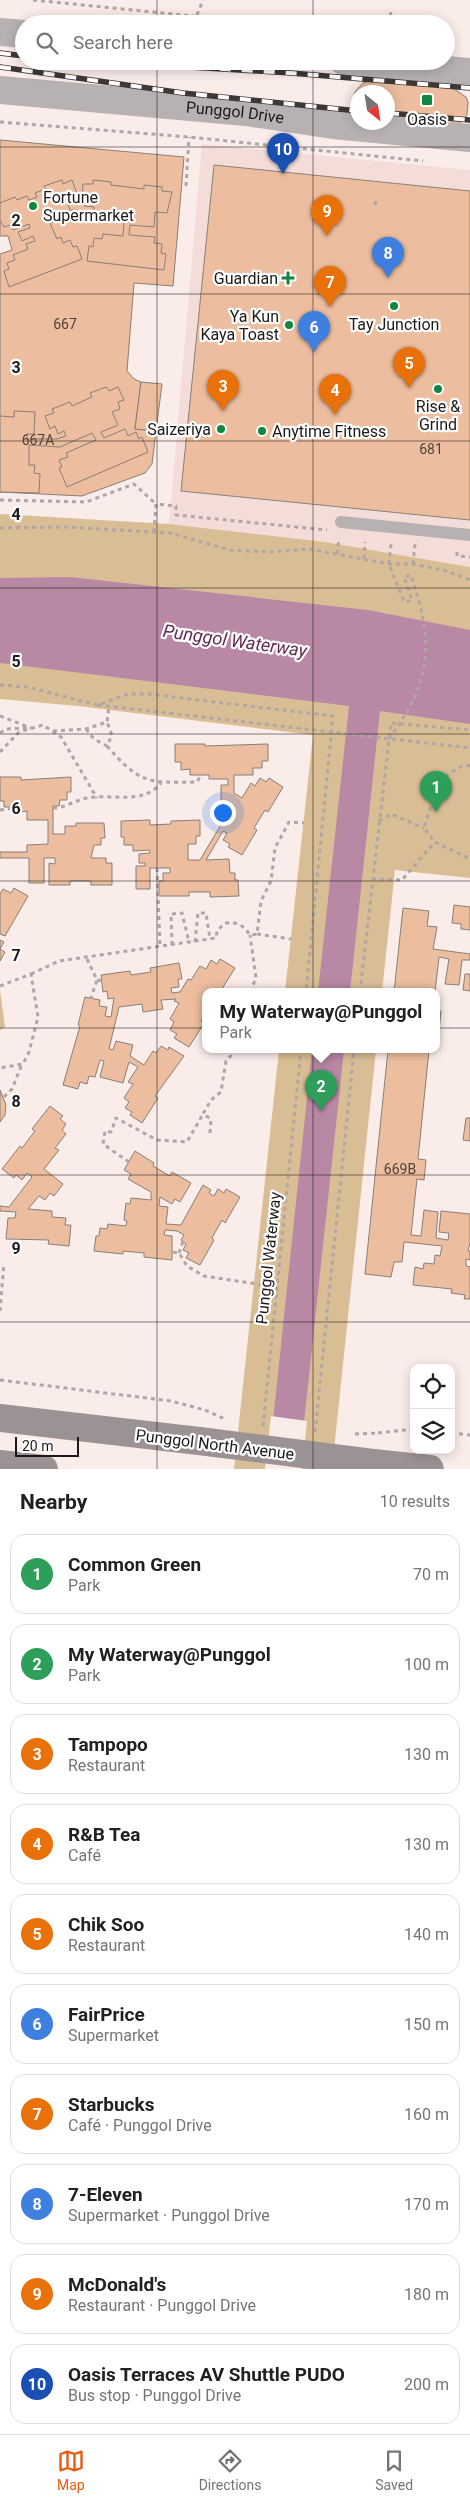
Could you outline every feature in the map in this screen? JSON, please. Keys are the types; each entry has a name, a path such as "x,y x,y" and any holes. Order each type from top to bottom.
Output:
{"main road":[{"name":"Punggol North Avenue","path":"0,1418 430,1469"},
{"path":"0,1464 44,1469"}],"street":[{"path":"0,32 15,33"},
{"path":"447,70 470,72"},
{"name":"Punggol Drive","path":"0,90 246,112 333,125 470,138"}],"lane":[{"path":"340,527 470,535"}],"path":[{"path":"33,0 197,15 203,0"},
{"path":"390,15 391,11"},
{"path":"0,122 189,136 422,161"},
{"path":"186,186 189,136"},
{"path":"0,500 86,502 134,484 156,504 176,506 176,516 330,530"},
{"path":"154,532 156,504"},
{"path":"0,528 65,527 170,533 230,550 268,552 309,548 389,564 413,564 447,571 470,580"},
{"path":"337,554 340,527"},
{"path":"364,559 365,534"},
{"path":"389,739 414,700 423,676 426,656 420,604 411,575 404,577 412,600 404,602 389,564 392,536"},
{"path":"413,564 415,539"},
{"path":"0,685 28,687 98,705 470,748"},
{"path":"98,705 128,694 148,694 333,716 306,988"},
{"path":"107,746 112,735 107,722 109,706"},
{"path":"0,716 32,728"},
{"path":"50,730 86,729 107,722"},
{"path":"360,988 391,723 470,730"},
{"path":"0,752 20,732 43,725 61,737 97,798"},
{"path":"0,733 6,730 32,728"},
{"path":"86,729 94,739 107,746 133,773 145,780 161,783 197,782 202,775"},
{"path":"424,828 439,779 464,765 470,766"},
{"path":"53,808 60,808 86,798 135,797 156,789 161,783"},
{"path":"0,810 21,807"},
{"path":"379,821 391,814 424,828 435,842 470,858"},
{"path":"257,934 261,901 271,881 274,848 289,822 304,823"},
{"path":"372,879 402,880 435,842"},
{"path":"157,868 160,946"},
{"path":"172,945 171,914 182,913 190,942"},
{"path":"195,942 198,913 206,913 210,939"},
{"path":"0,986 58,962 216,938 217,931 225,923 237,922 244,926 250,935 256,978 252,988"},
{"path":"250,935 257,934 291,939"},
{"path":"87,958 96,980 91,998"},
{"path":"4,1097 12,1089 29,1052 38,1017 31,974"},
{"path":"96,980 102,981"},
{"path":"129,1162 103,1144 105,1131 112,1132 116,1118 156,1140 187,1142 211,1100 221,1092 226,1061 233,1053"},
{"name":"Punggol Waterway","path":"262,1433 301,1053"},
{"path":"314,1440 354,1053"},
{"path":"0,1068 23,1064"},
{"path":"203,1114 211,1119 210,1133"},
{"path":"178,1253 183,1242"},
{"path":"173,1252 178,1253 187,1266 204,1276 277,1287"},
{"path":"0,1311 4,1263"},
{"path":"0,1380 171,1401 205,1410"},
{"path":"378,1433 410,1429"},
{"path":"455,1433 470,1435"}],"shaded area":[{"path":"202,144 470,170 470,567 325,542 169,524"},
{"path":"0,514 169,524 325,542 470,567 470,878 395,870 382,988 285,988 313,735 78,706 0,699"},
{"path":"0,990 5,1027 0,1030"},
{"path":"279,1053 376,1053 332,1469 234,1469"}],"water":[{"path":"70,577 368,610 470,630 470,724 380,711 350,988 318,988 349,706 0,663 0,578"},
{"path":"312,1053 344,1053 299,1469 268,1469"}],"pier":[{"path":"271,1416 307,1421 302,1469 265,1469"}],"building":[{"name":"Oasis","path":"380,78 448,85 466,97 468,102 467,115 459,124 395,122 395,85 361,85"},
{"path":"0,140 184,157 173,286 134,283 127,371 134,379 141,382 135,429 156,431 152,464 145,473 82,496 0,492 0,254 12,250 8,236 0,236"},
{"path":"214,165 470,191 470,520 181,491"},
{"path":"62,180 63,184 72,180 77,194 72,196 74,203 68,205 70,210 94,212 94,207 84,206 85,198 82,198 83,184 93,184 93,180 111,182 111,185 144,189 144,185 162,187 162,191 172,192 167,213 155,212 154,227 130,225 129,235 155,237 154,243 162,244 161,253 166,254 164,270 87,261 89,246 93,247 94,238 102,239 103,234 123,236 124,222 69,216 50,223 57,239 61,237 63,243 70,240 73,247 77,246 82,259 9,287 4,271 9,269 7,263 15,260 13,255 28,249 26,244 35,241 33,236 22,241 18,232 30,228 29,224 13,230 10,225 4,227 0,220 0,203 15,197 17,200 27,196 29,200 37,197 35,193 46,189 44,186"},
{"path":"141,382 162,384 156,431 135,429"},
{"path":"106,387 109,391 118,387 124,400 118,402 120,409 112,412 118,425 101,432 104,438 125,429 128,436 136,432 139,439 142,437 148,452 67,487 59,468 62,467 59,460 68,457 66,453 96,440 92,433 60,447 29,445 29,465 35,465 34,473 40,474 39,493 0,492 0,416 14,417 14,411 35,412 34,434 27,434 27,439 57,439 66,436 64,431 58,434 55,426 50,429 45,416 54,413 52,409 70,402 72,406 92,397 90,393"},
{"path":"175,744 205,744 205,746 268,744 268,761 262,761 262,768 253,768 253,775 234,775 234,793 242,798 251,783 255,786 260,778 266,782 269,778 283,787 268,812 265,810 254,828 257,830 242,855 228,847 230,844 223,840 227,833 223,831 206,860 229,859 230,873 235,873 235,880 238,880 239,896 210,897 210,892 189,892 189,896 159,896 159,881 163,881 163,873 170,873 170,868 150,868 150,889 136,889 136,866 145,866 145,863 139,863 139,854 150,853 150,850 133,851 133,845 124,845 124,837 121,837 121,821 150,820 150,825 171,824 171,821 200,820 200,836 196,836 196,844 188,844 188,860 200,860 231,808 221,807 221,785 228,785 228,779 209,779 209,775 190,775 190,769 181,770 181,762 175,762"},
{"path":"0,777 21,777 21,780 71,777 71,792 67,792 67,800 60,800 59,806 53,806 53,834 65,834 65,826 76,826 76,823 104,823 105,838 101,838 101,845 94,845 91,858 106,858 106,863 112,863 112,885 91,885 91,881 70,881 70,885 49,885 49,863 55,864 55,858 44,858 44,883 29,883 29,858 0,858 0,852 27,852 27,845 48,844 48,820 27,820 27,811 21,812 21,807 4,807 4,801 0,801"},
{"path":"14,888 28,896 5,936 0,934 0,894 3,889 11,893"},
{"path":"454,905 470,907 470,930 461,929 461,924 452,923"},
{"path":"403,908 429,911 427,926 437,927 433,949 470,954 470,960 462,960 459,985 445,984 449,959 439,957 435,988 394,988"},
{"path":"0,940 4,942 0,949"},
{"path":"0,949 5,952 0,961"},
{"path":"220,959 235,968 222,988 202,988 202,1026 189,1047 174,1038 177,1034 170,1030 174,1022 170,1019 179,1003 174,1001 176,999 161,1000 163,1009 143,1012 142,1004 119,1007 109,1049 113,1050 116,1041 133,1045 130,1056 144,1065 153,1051 156,1053 161,1046 168,1050 169,1047 184,1056 155,1096 158,1098 142,1123 130,1115 132,1112 125,1108 129,1102 124,1098 133,1084 128,1082 138,1067 129,1062 123,1083 100,1077 104,1061 100,1060 95,1077 89,1076 87,1084 80,1082 78,1089 63,1085 80,1026 78,1025 85,997 100,1000 99,1006 107,1007 105,1016 111,1017 114,998 108,999 107,991 103,992 101,975 130,971 131,975 151,972 150,968 179,963 182,979 178,979 179,987 171,988 172,993 180,992 188,979 191,980 200,966 206,969 211,960 217,964"},
{"path":"465,974 470,974 470,991 463,990"},
{"path":"388,1053 429,1053 418,1159 426,1160 424,1180 417,1179 411,1235 421,1236 424,1210 438,1212 436,1238 448,1240 449,1233 439,1232 441,1211 470,1214 470,1243 468,1251 470,1251 470,1260 466,1259 466,1266 470,1267 470,1299 464,1299 465,1295 451,1293 452,1289 413,1285 415,1267 423,1269 424,1263 434,1264 435,1255 440,1256 442,1246 404,1242 402,1262 394,1262 391,1277 365,1274"},
{"path":"0,1090 6,1105 5,1115 0,1122"},
{"path":"50,1106 63,1116 60,1119 66,1124 62,1130 66,1134 55,1148 59,1150 44,1169 63,1184 54,1196 50,1193 45,1200 39,1196 28,1209 52,1211 52,1217 66,1218 65,1225 71,1225 69,1246 48,1244 49,1240 6,1239 8,1218 15,1218 16,1212 0,1211 0,1206 9,1207 32,1177 27,1173 22,1180 16,1175 14,1178 2,1169 35,1131 32,1129"},
{"path":"466,1118 470,1118 470,1141 463,1140"},
{"path":"135,1151 154,1163 153,1166 170,1176 172,1172 191,1183 180,1202 175,1199 172,1204 160,1197 159,1206 168,1207 166,1224 181,1225 203,1185 211,1190 209,1193 214,1196 218,1189 224,1193 226,1189 240,1197 225,1223 222,1220 212,1238 214,1240 200,1265 186,1258 189,1253 183,1250 186,1244 181,1240 184,1235 177,1231 165,1230 164,1235 172,1236 172,1260 144,1257 144,1253 123,1251 123,1254 94,1251 96,1236 99,1236 100,1228 107,1229 108,1224 126,1226 127,1221 124,1220 126,1203 130,1204 131,1198 151,1200 151,1192 128,1179 131,1174 124,1170"}],"railway":[{"path":"0,53 15,55"},
{"path":"0,67 15,69"},
{"path":"21,70 183,93 350,110"},
{"path":"240,70 470,88"},
{"path":"395,114 470,120"}],"place":[{"name":"Oasis","path":"427,100"},
{"name":"Oasis Terraces AV Shuttle PUDO","path":"283,174"},
{"name":"Fortune Supermarket","path":"33,206"},
{"name":"McDonald's","path":"327,236"},
{"name":"Guardian","path":"288,278"},
{"name":"7-Eleven","path":"388,278"},
{"name":"Tay Junction","path":"394,306"},
{"name":"Starbucks","path":"330,307"},
{"name":"Ya Kun Kaya Toast","path":"289,325"},
{"name":"FairPrice","path":"314,352"},
{"name":"Chik Soo","path":"409,388"},
{"name":"Rise & Grind","path":"438,389"},
{"name":"Tampopo","path":"223,411"},
{"name":"R&B Tea","path":"335,415"},
{"name":"Saizeriya","path":"221,429"},
{"name":"Anytime Fitness","path":"262,431"},
{"name":"Common Green","path":"436,812"},
{"name":"My Waterway@Punggol","path":"321,1111"}]}
